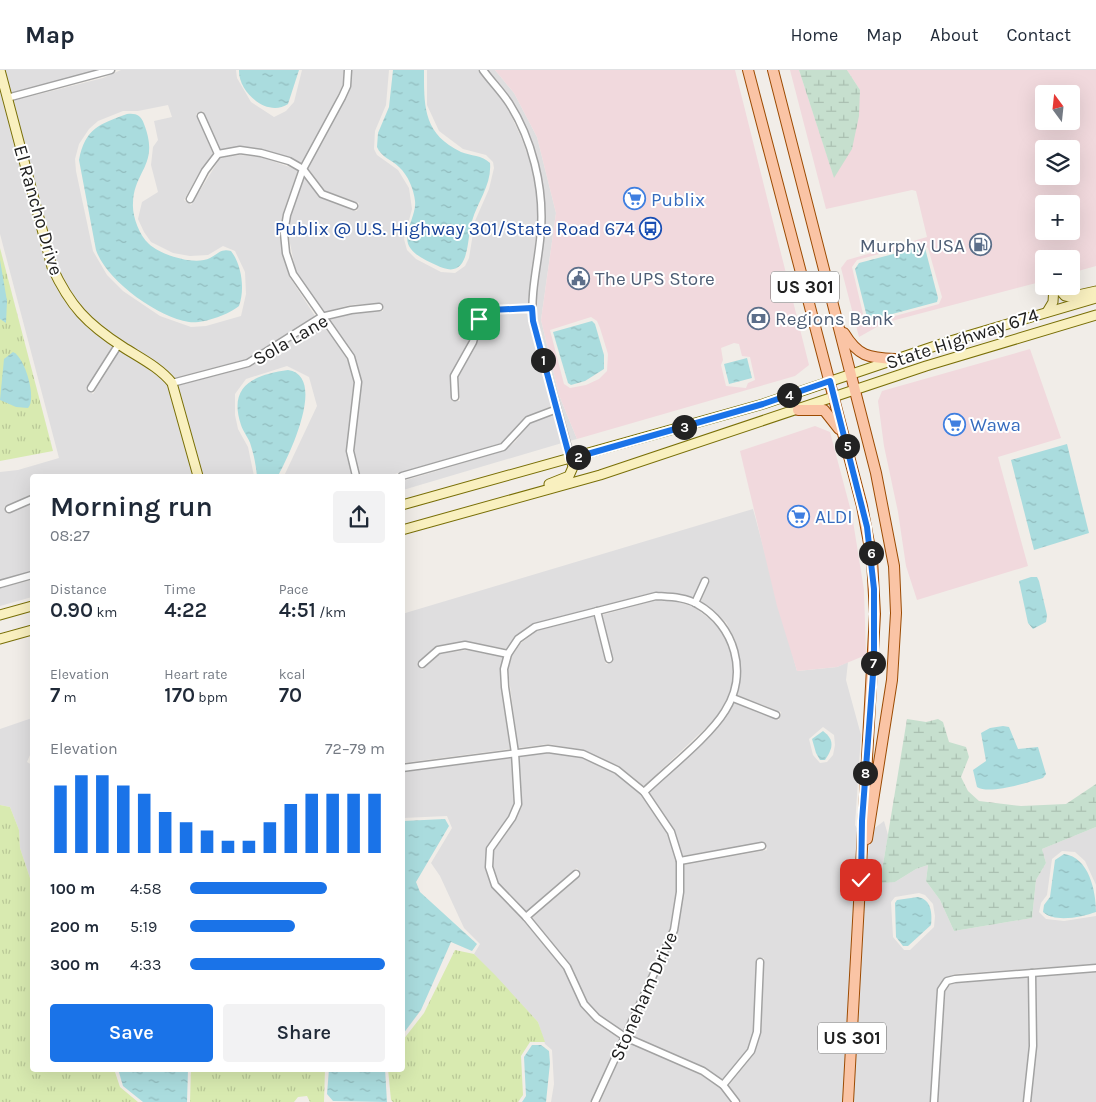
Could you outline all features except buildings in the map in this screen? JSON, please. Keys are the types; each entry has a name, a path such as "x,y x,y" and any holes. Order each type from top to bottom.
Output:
{"main road":[{"name":"El Rancho Drive","path":"0,70 52,267 74,308 91,324 163,372 172,383"},
{"name":"US 301","path":"748,70 867,527 874,589 874,661 862,821 861,880 848,1102"},
{"name":"US 301","path":"772,70 840,327 890,535 894,566 896,614 892,680 861,880"},
{"path":"1080,295 1096,291"},
{"path":"1047,312 1053,302 1054,295"},
{"path":"1064,295 1069,297 1078,295"},
{"name":"State Highway 674","path":"405,504 763,404 850,374 1096,298"},
{"name":"State Highway 674","path":"454,516 600,475 999,342 1096,315"},
{"path":"840,327 852,346 860,353 873,358 894,360"},
{"path":"172,383 197,474"},
{"path":"798,410 824,410 844,438"},
{"path":"405,529 454,516 477,504 570,476 573,467 570,459"},
{"path":"0,615 30,607"},
{"path":"0,639 30,631"}],"street":[{"path":"7,98 111,70"},
{"path":"348,70 347,86 342,97 303,168 287,215 284,233 293,274 321,318 336,335 351,357 358,382 350,451 356,474"},
{"path":"483,70 509,103 525,135 534,163 540,197 541,229 532,308 533,321 570,459"},
{"path":"201,116 218,154"},
{"path":"190,199 205,170 218,154 240,150 261,153 303,168 322,194 354,206"},
{"name":"Sola Lane","path":"172,383 248,363 321,318 351,310 379,307"},
{"path":"456,397 454,376 473,342 479,319 490,310 532,308"},
{"path":"92,388 119,344"},
{"path":"405,475 503,447 528,420 557,409"},
{"path":"9,509 30,499"},
{"path":"0,584 30,576"},
{"path":"695,603 705,581"},
{"path":"644,792 718,722 732,698 738,670 733,644 723,625 695,603 675,597 656,596 535,628 518,640 508,654 504,669 504,687 515,753 518,804 512,818 490,849 489,867 495,885 526,918 567,967 584,1004 596,1018 624,1037 703,1072 723,1085 736,1102"},
{"path":"597,611 609,659"},
{"path":"422,664 438,650 465,646 508,654"},
{"path":"732,698 776,714"},
{"name":"Stoneham Drive","path":"405,768 548,749 583,754 617,770 644,792 671,832 680,861 680,892 674,930 595,1102"},
{"path":"680,861 762,846"},
{"path":"526,918 576,874"},
{"path":"723,1085 751,1051 757,1032 760,962"},
{"path":"934,1102 941,990 947,981 955,978 1096,968"},
{"path":"1028,1102 1033,1046 1032,973"}],"shaded area":[{"path":"4,70 100,70 10,93"},
{"path":"121,70 236,70 237,78 251,102 274,117 286,111 294,102 302,70 344,70 343,84 324,125 302,163 262,149 240,146 220,150 203,111 196,114 213,154 202,168 184,200 191,205 220,158 240,155 261,157 298,170 283,213 280,233 289,276 315,316 247,359 173,378 164,368 93,321 77,305 56,266 12,101 103,78","holes":["168,105 172,117 154,121 158,140 153,147 151,165 158,192 142,202 138,219 151,242 173,253 190,256 208,255 223,246 235,251 245,272 246,294 241,316 206,326 191,327 160,316 123,291 107,275 93,251 76,171 75,159 79,144 89,129 98,121 123,111 138,111"]},
{"path":"351,70 389,70 386,105 375,131 374,149 377,155 398,170 409,188 412,209 404,239 407,250 416,259 441,272 455,273 465,266 469,258 475,221 489,189 494,168 493,162 486,155 463,149 439,131 427,105 427,70 478,70 506,105 521,137 531,164 537,197 537,229 528,304 490,306 476,316 469,340 451,374 452,401 460,401 458,378 476,344 482,321 492,314 528,312 552,406 525,417 501,443 395,474 360,474 354,451 361,381 354,355 328,320 351,314 383,311 382,303 350,305 322,313 296,273 288,233 290,216 304,177 321,198 357,211 359,203 325,191 308,168 351,86"},
{"path":"488,70 495,70 514,93 537,137 556,213 541,320 559,395 577,439 569,441 535,308 545,229 544,196 538,161 528,133 512,101"},
{"path":"495,70 735,70 809,365 795,376 577,439 559,395 541,320 556,213 537,137 514,93","holes":["591,317 597,321 608,354 607,371 599,379 586,385 570,388 564,384 550,330","734,343 739,344 742,356 750,357 755,380 748,383 746,388 726,386 721,365 723,360 721,348"]},
{"path":"790,70 799,70 834,177 859,102 860,90 847,70 1096,70 1096,266 1080,270 1080,250 1035,250 1035,283 884,323 859,337 841,268 847,260 927,237 916,191 912,190 826,209","holes":["920,243 928,248 942,297 939,304 869,323 864,318 852,267 857,260"]},
{"path":"0,86 48,268 59,292 72,311 113,345 86,389 93,394 120,350 160,375 169,385 193,474 30,474 30,495 4,507 7,514 30,504 30,572 0,580 0,472 18,470 59,458 0,234"},
{"path":"320,323 333,337 347,359 354,382 346,451 352,474 285,474 317,406 309,377 287,366 246,379 235,394 235,415 238,429 248,447 254,474 201,474 177,386 250,367"},
{"path":"1030,349 1061,438 998,457 1028,566 917,600 906,566 898,512 884,446 878,401 882,391"},
{"path":"554,414 562,443 405,489 405,480 504,451 515,442 530,423"},
{"path":"815,426 830,432 852,515 864,590 866,655 837,667 797,671 777,606 740,451"},
{"path":"753,509 797,671 837,667 848,662 846,680 861,735 855,825 858,830 844,1102 741,1102 728,1086 754,1054 761,1033 764,958 757,958 754,1031 748,1049 722,1080 704,1068 630,1035 677,932 684,893 684,865 767,850 765,842 682,856 674,830 649,792 720,725 734,703 779,720 781,712 737,695 741,669 736,642 726,622 701,601 710,580 703,576 693,598 675,593 655,592 534,623 516,636 507,649 465,641 436,646 417,663 422,670 440,654 466,650 503,657 500,669 501,687 510,749 405,763 405,613","holes":["823,727 834,735 833,755 827,762 820,763 813,755 809,739"]},
{"path":"30,580 30,598 0,606 0,588"},
{"path":"657,600 675,601 694,607 720,627 729,645 734,670 729,696 715,719 644,786 619,766 583,750 548,744 518,748 508,670 512,656 521,643 537,631 594,616 606,664 613,662 602,615"},
{"path":"30,719 30,755 27,762 30,764 30,878 20,848 19,830 10,807 0,805 0,729"},
{"path":"548,753 582,758 616,774 642,795 668,834 676,861 676,892 670,928 623,1031 599,1015 587,1002 570,965 532,918 581,875 577,868 526,912 498,883 493,867 494,851 515,821 522,806 519,757"},
{"path":"511,758 514,803 509,816 487,846 485,868 492,888 523,920 564,969 581,1007 595,1022 620,1039 591,1102 551,1102 554,1084 552,1050 545,1044 538,1022 474,954 480,944 464,928 440,876 431,863 452,828 447,816 405,818 405,772"},
{"path":"884,821 888,835 880,882 895,882 916,869 928,865 926,881 940,900 954,931 1032,918 1036,880 1046,863 1042,849 1096,827 1096,885 1085,861 1075,852 1062,851 1052,859 1047,895 1041,903 1039,912 1046,919 1064,921 1096,916 1096,964 955,974 944,979 937,989 930,1102 852,1102 864,880 872,830","holes":["919,893 925,895 933,904 934,927 910,950 904,950 893,937 891,902 895,897"]},
{"path":"1096,972 1096,1102 1031,1102 1037,1046 1035,977"},
{"path":"1028,977 1029,1045 1024,1102 938,1102 945,992 950,985"},
{"path":"627,1042 701,1075 721,1088 731,1102 600,1102"}],"green space":[{"path":"799,70 847,70 860,90 859,116 852,149 834,178"},
{"path":"0,248 53,451 0,461"},
{"path":"907,719 926,722 938,719 943,722 949,742 966,747 969,757 961,777 968,791 979,801 1021,806 1066,804 1096,784 1096,827 1042,849 1046,863 1036,880 1032,918 954,931 940,900 926,881 928,865 916,869 895,882 880,883"},
{"path":"0,805 10,807 19,830 20,848 30,878 30,1072 115,1072 120,1087 138,1102 0,1102"},
{"path":"455,950 474,954 538,1022 545,1042 530,1042 521,1056 523,1095 518,1102 393,1102 391,1100 388,1072 405,1072 405,1037 424,1013"},
{"path":"191,1072 325,1072 324,1102 310,1102 307,1096 298,1097 294,1102 190,1102"}],"water":[{"path":"239,70 299,70 288,104 271,108 255,100 243,87"},
{"path":"393,70 424,70 424,95 428,118 439,137 448,145 461,152 480,157 490,163 489,178 472,221 465,257 456,269 447,269 436,265 419,257 411,249 407,238 415,207 412,188 402,170 381,153 377,147 378,133 389,107"},
{"path":"127,114 136,114 140,117 148,138 148,158 134,192 134,214 139,230 145,240 154,248 178,258 196,261 204,260 222,251 231,251 240,270 242,293 239,306 228,313 201,322 176,319 148,305 121,285 102,262 96,250 79,160 85,141 95,129"},
{"path":"920,247 925,248 938,298 937,302 870,320 867,317 855,269 859,263"},
{"path":"0,260 7,301 6,323 0,319"},
{"path":"592,321 595,324 604,355 604,369 585,381 571,385 568,383 553,332"},
{"path":"13,352 22,362 28,378 31,396 28,408 16,407 0,400 4,359"},
{"path":"747,358 752,378 729,384 724,364"},
{"path":"288,370 299,376 305,387 302,418 279,474 257,474 251,446 241,425 238,401 241,392 254,379"},
{"path":"1067,444 1089,533 1034,550 1011,460"},
{"path":"1037,577 1039,581 1047,615 1046,622 1033,629 1028,623 1019,581"},
{"path":"1009,727 1018,749 1038,747 1046,774 1043,778 1000,789 991,790 977,787 973,770 986,761 981,733 990,728"},
{"path":"823,731 830,738 832,744 825,760 820,760 812,739"},
{"path":"445,819 449,826 416,882 420,892 477,944 472,951 451,942 421,1010 405,1031 405,821"},
{"path":"1064,854 1073,856 1085,868 1095,894 1096,912 1084,916 1061,918 1043,912 1044,905 1050,897 1055,860"},
{"path":"918,897 929,904 931,925 908,946 903,946 896,937 895,903 897,900"},
{"path":"532,1045 541,1045 549,1051 550,1063 546,1102 522,1102 526,1096 524,1057"},
{"path":"119,1072 188,1072 187,1102 143,1102 123,1086"},
{"path":"329,1072 385,1072 387,1102 333,1101 327,1094"}],"place":[{"name":"Publix","path":"635,199"},
{"name":"Publix @ U.S. Highway 301/State Road 674","path":"651,228"},
{"name":"Murphy USA","path":"981,245"},
{"name":"The UPS Store","path":"579,278"},
{"name":"Regions Bank","path":"759,318"},
{"name":"Wawa","path":"954,424"},
{"name":"ALDI","path":"799,516"}],"route":[{"path":"479,319 490,310 532,308 533,321 570,459 763,404 830,381 867,527 874,589 874,661 862,821 861,880"}]}
